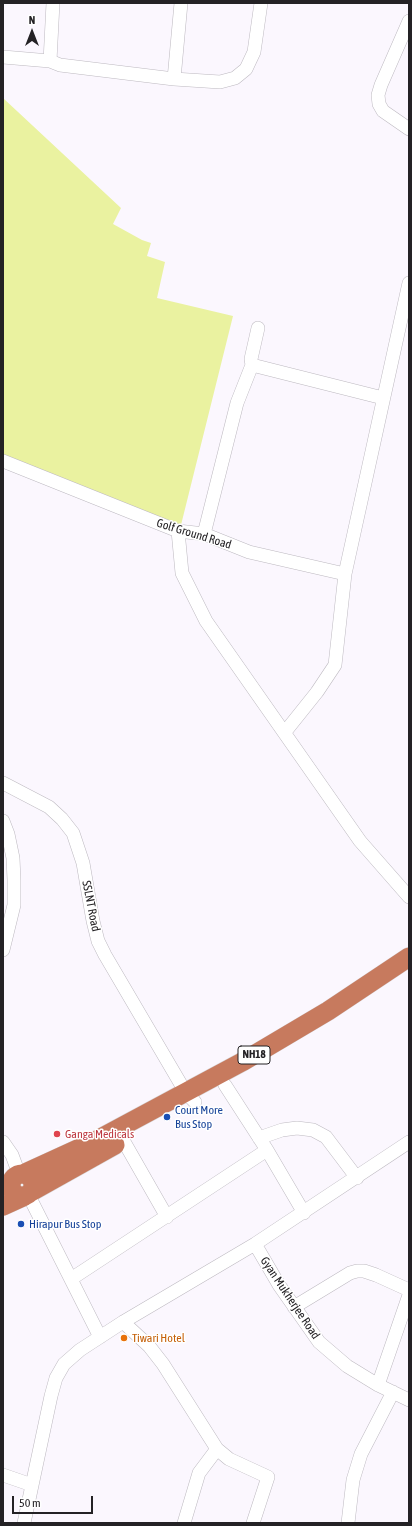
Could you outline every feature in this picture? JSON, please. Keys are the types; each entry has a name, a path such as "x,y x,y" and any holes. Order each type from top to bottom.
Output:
{"highway":[{"name":"NH18","path":"3,1206 28,1194 123,1140 242,1062 328,1011 409,957"},
{"name":"NH18","path":"14,1178 190,1097 225,1085 345,1014 409,971"},
{"path":"14,1178 29,1176 33,1182 28,1194"}],"street":[{"path":"50,61 53,3"},
{"path":"174,79 178,3"},
{"path":"3,57 50,61 60,65 174,79 220,82 235,78 246,69 254,52 261,3"},
{"path":"409,21 378,95 379,104 383,111 409,129"},
{"path":"285,732 317,692 335,665 345,574 409,283"},
{"path":"204,534 238,403 252,365 251,359 258,328"},
{"path":"252,365 383,398"},
{"name":"Golf Ground Road","path":"3,461 178,531 204,534 249,552 345,574"},
{"path":"178,531 182,573 206,621 360,841 409,897"},
{"name":"SSLNT Road","path":"3,783 49,807 62,819 73,833 83,864 92,921 98,941 190,1097"},
{"path":"3,821 14,858 14,905 3,950"},
{"path":"225,1085 267,1150 304,1213"},
{"path":"259,1138 282,1130 297,1128 313,1130 326,1137 357,1178"},
{"path":"123,1140 167,1217"},
{"path":"3,1142 12,1155 14,1178"},
{"path":"24,1523 56,1378 64,1364 100,1336 255,1244 357,1178 409,1142"},
{"path":"71,1279 267,1150"},
{"path":"28,1194 100,1336"},
{"name":"Gyan Mukherjee Road","path":"255,1244 294,1307 323,1346 347,1366 378,1385 409,1400"},
{"path":"294,1307 350,1273 357,1271 370,1273 409,1290"},
{"path":"378,1385 409,1295"},
{"path":"123,1322 149,1346 163,1364 217,1449 229,1459 268,1477 254,1523"},
{"path":"348,1523 353,1480 361,1454 394,1392"},
{"path":"184,1523 199,1473 217,1449"},
{"path":"3,1474 32,1485"}],"green space":[{"path":"3,98 121,208 113,224 142,240 151,243 147,256 165,262 157,298 233,316 181,525 3,457"}],"place":[{"name":"Court More Bus Stop","path":"167,1117"},
{"name":"Ganga Medicals","path":"57,1134"},
{"name":"Hirapur Bus Stop","path":"21,1224"},
{"name":"Tiwari Hotel","path":"124,1338"}]}
